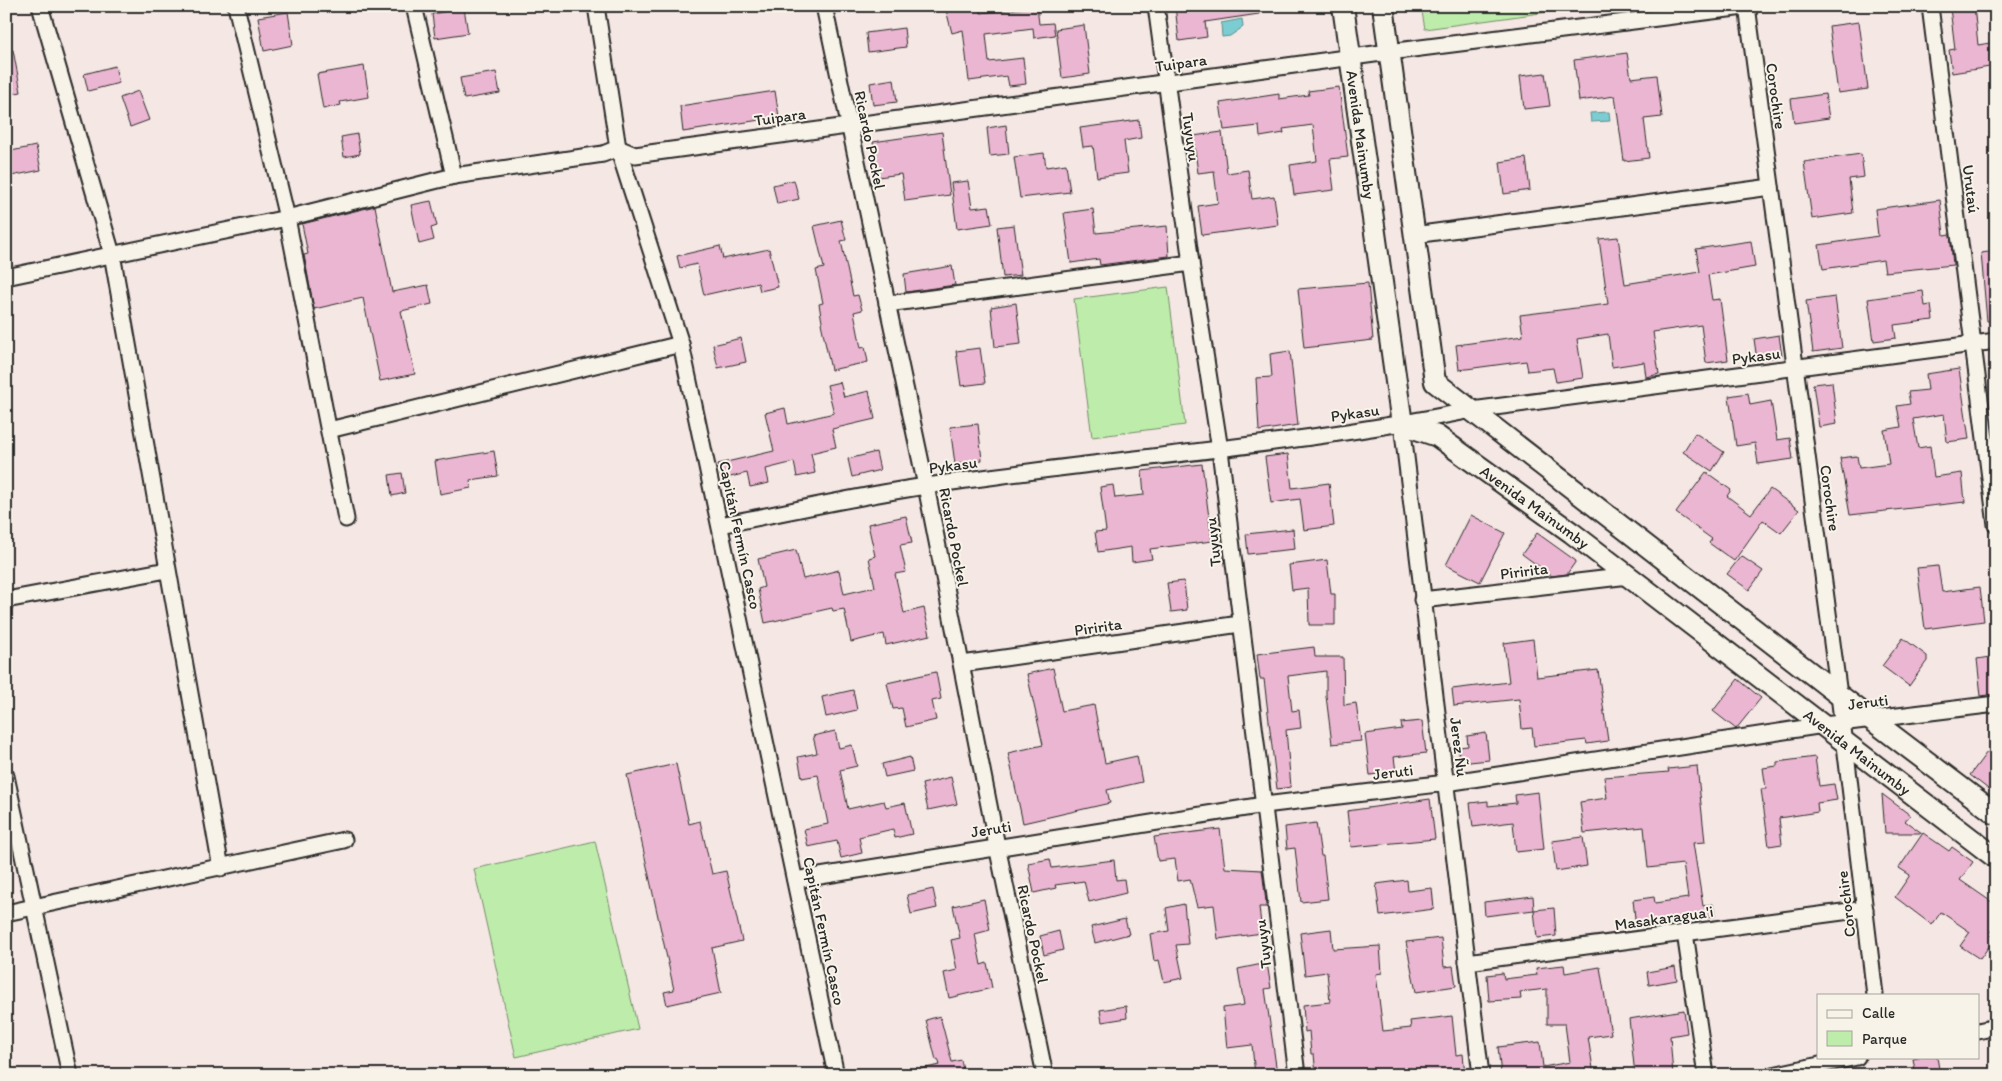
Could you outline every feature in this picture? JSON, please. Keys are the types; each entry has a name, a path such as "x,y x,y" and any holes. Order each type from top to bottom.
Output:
{"street":[{"path":"40,6 112,254 166,570 220,868"},
{"path":"236,6 287,218 346,519"},
{"path":"414,6 454,176"},
{"name":"Capitán Fermín Casco","path":"596,6 618,148 682,344 836,1075"},
{"name":"Ricardo Pockel","path":"824,6 926,486 997,846 1046,1075"},
{"name":"Tuyuyu","path":"1156,6 1191,263 1220,450 1296,1075"},
{"name":"Avenida Mainumby","path":"1343,6 1402,424 1438,436 1837,730 1996,858"},
{"name":"Avenida Mainumby","path":"1383,6 1435,382 1839,695 1996,814"},
{"name":"Tuipara","path":"618,148 635,155 1349,57 1752,6"},
{"name":"Urutaú","path":"1930,6 1996,525"},
{"name":"Corochire","path":"1747,7 1839,695 1837,730 1865,909 1875,994"},
{"path":"6,277 287,218 454,176 603,154 618,148"},
{"path":"1414,235 1771,187"},
{"path":"887,304 1191,263"},
{"name":"Pykasu","path":"720,525 926,486 1220,450 1402,424 1472,410 1796,369 1996,341"},
{"path":"329,430 682,344"},
{"name":"Jerez Ñu","path":"1402,424 1481,1075"},
{"path":"6,600 166,570"},
{"name":"Piririta","path":"1422,600 1629,576"},
{"name":"Piririta","path":"962,664 1240,624"},
{"name":"Jeruti","path":"795,880 997,846 1264,805 1446,783 1837,730 1871,719 1996,704"},
{"path":"6,776 70,1075"},
{"path":"6,913 344,840"},
{"name":"Masakaragua'i","path":"1467,962 1865,909"},
{"path":"1685,933 1706,1075"},
{"path":"1980,1031 1996,1027"},
{"path":"1773,1075 1852,1058"}],"green space":[{"path":"1421,6 1591,6 1425,29"},
{"path":"1168,287 1185,425 1092,437 1074,299"},
{"path":"595,841 638,1029 516,1057 474,869"}],"water":[{"path":"1242,19 1243,27 1230,36 1222,37 1221,23"},
{"path":"1609,112 1610,121 1591,122 1590,113"}],"building":[{"path":"945,6 979,6 981,13 1037,7 1039,24 1053,23 1055,35 1034,38 1033,28 986,34 989,62 1023,58 1026,84 1009,86 1007,76 969,81 963,30 952,33"},
{"path":"1175,6 1259,6 1259,14 1205,22 1207,37 1179,41"},
{"path":"1974,6 1978,45 1996,42 1996,66 1952,73 1949,50 1955,49 1950,8"},
{"path":"464,8 468,33 435,38 432,14"},
{"path":"288,12 293,45 264,51 258,17"},
{"path":"1859,22 1868,89 1838,93 1829,26"},
{"path":"1084,25 1090,74 1062,78 1056,29"},
{"path":"904,28 906,47 868,52 866,33"},
{"path":"13,50 21,92 6,95 6,51"},
{"path":"1627,53 1631,78 1657,75 1662,117 1644,119 1649,158 1624,161 1615,96 1579,101 1574,60"},
{"path":"115,66 119,83 88,91 84,74"},
{"path":"364,66 369,97 340,102 341,105 323,109 317,74"},
{"path":"496,72 500,93 464,99 460,78"},
{"path":"1545,73 1550,106 1524,109 1520,76"},
{"path":"894,79 897,102 873,105 870,83"},
{"path":"1339,87 1348,157 1330,159 1334,190 1294,195 1290,165 1317,161 1313,125 1283,129 1284,133 1260,137 1259,126 1224,130 1220,103 1279,94 1279,99 1309,95 1308,91"},
{"path":"138,91 149,120 130,127 120,98"},
{"path":"775,91 779,117 683,132 680,106"},
{"path":"1825,94 1829,118 1794,123 1791,99"},
{"path":"1139,120 1141,138 1124,141 1128,173 1097,177 1093,146 1083,147 1080,128"},
{"path":"1006,125 1009,154 990,156 987,128"},
{"path":"942,132 950,195 905,201 901,174 878,177 873,142"},
{"path":"1222,132 1227,173 1248,170 1252,199 1274,196 1278,225 1202,235 1198,206 1218,203 1214,171 1198,173 1193,136"},
{"path":"357,134 360,154 344,157 341,137"},
{"path":"36,146 41,170 6,177 6,152"},
{"path":"1044,153 1046,167 1066,164 1070,192 1020,198 1014,157"},
{"path":"1861,154 1864,177 1849,179 1853,213 1812,219 1804,162"},
{"path":"1526,158 1530,190 1504,194 1500,162"},
{"path":"794,180 799,199 777,204 773,185"},
{"path":"968,181 972,208 989,206 992,224 957,229 951,183"},
{"path":"1940,200 1944,235 1950,234 1953,265 1885,272 1883,260 1823,269 1819,245 1878,236 1875,209"},
{"path":"431,201 437,226 431,228 434,240 419,244 411,205"},
{"path":"375,206 392,292 428,285 432,304 401,311 415,374 380,381 363,298 314,309 304,255 308,254 302,224"},
{"path":"1093,209 1096,233 1167,226 1169,256 1100,265 1099,259 1071,263 1064,213"},
{"path":"841,220 846,240 841,241 853,296 858,295 862,310 854,312 861,348 865,347 868,362 831,370 821,323 819,304 823,303 816,270 824,268 814,226"},
{"path":"1014,225 1021,275 1003,277 997,227"},
{"path":"1618,237 1625,284 1700,272 1696,249 1751,241 1755,267 1708,275 1712,300 1720,299 1728,360 1706,363 1701,325 1653,332 1659,374 1646,377 1644,362 1612,367 1608,334 1577,339 1583,378 1556,382 1553,368 1528,371 1526,361 1459,370 1456,345 1523,336 1520,315 1608,304 1599,239"},
{"path":"720,246 723,259 769,249 778,287 760,291 758,283 704,295 697,264 680,268 677,256"},
{"path":"1996,251 1996,321 1987,321 1981,253"},
{"path":"952,266 955,285 906,292 904,274"},
{"path":"1368,283 1373,340 1304,348 1298,289"},
{"path":"1923,291 1925,306 1931,305 1933,320 1894,325 1896,338 1874,341 1868,299"},
{"path":"1835,297 1842,348 1813,352 1806,301"},
{"path":"1016,303 1021,344 995,347 991,307"},
{"path":"1779,335 1782,356 1757,360 1754,339"},
{"path":"741,338 746,362 718,368 713,345"},
{"path":"980,348 985,383 961,386 956,351"},
{"path":"1290,351 1298,425 1259,431 1256,378 1272,377 1270,354"},
{"path":"1959,369 1969,439 1947,442 1944,414 1913,419 1918,448 1930,446 1934,477 1962,473 1965,502 1850,515 1840,458 1857,456 1859,468 1889,464 1884,430 1901,427 1897,406 1910,404 1908,392 1928,390 1926,374"},
{"path":"840,382 844,397 869,391 875,419 832,429 836,447 811,453 815,473 797,477 794,462 766,469 769,483 750,487 747,473 722,479 718,464 774,451 765,413 785,408 788,424 834,413 827,385"},
{"path":"1832,382 1837,424 1819,427 1813,384"},
{"path":"1748,393 1750,405 1771,401 1777,440 1790,438 1793,459 1758,464 1755,443 1736,446 1729,396"},
{"path":"978,424 982,460 955,464 950,427"},
{"path":"1695,433 1724,452 1712,471 1683,452"},
{"path":"494,451 498,476 470,480 471,488 440,494 435,461"},
{"path":"876,452 880,470 852,477 848,459"},
{"path":"1288,454 1292,488 1329,483 1334,526 1304,530 1300,499 1271,503 1265,457"},
{"path":"1202,464 1212,541 1150,549 1152,559 1132,562 1131,547 1098,552 1095,532 1106,531 1100,487 1113,485 1115,498 1144,495 1142,471"},
{"path":"1706,472 1731,490 1727,496 1751,514 1770,489 1799,510 1781,533 1763,520 1734,561 1709,543 1712,539 1676,513"},
{"path":"402,473 405,493 392,496 389,475"},
{"path":"1471,515 1505,533 1480,582 1446,565"},
{"path":"906,516 912,543 900,545 906,572 895,574 904,613 924,608 930,635 886,645 884,634 851,642 844,609 833,611 832,608 765,623 758,589 764,587 758,559 796,550 803,579 839,570 844,594 875,587 869,558 875,556 868,524"},
{"path":"1293,529 1295,549 1248,554 1246,534"},
{"path":"1537,533 1576,561 1567,574 1552,576 1522,554"},
{"path":"1741,556 1763,571 1749,590 1727,574"},
{"path":"1327,560 1331,594 1335,594 1335,625 1309,625 1308,588 1292,590 1289,565"},
{"path":"1938,566 1942,592 1980,587 1984,621 1925,629 1917,568"},
{"path":"1184,581 1187,610 1171,612 1167,583"},
{"path":"1903,638 1927,656 1927,661 1909,686 1882,666"},
{"path":"1533,639 1537,677 1598,670 1608,741 1587,744 1586,740 1534,746 1532,728 1522,729 1519,699 1454,706 1452,689 1509,682 1504,643"},
{"path":"1314,647 1315,657 1343,657 1344,705 1356,703 1361,741 1332,744 1326,696 1326,671 1288,676 1292,711 1299,710 1301,728 1286,730 1291,787 1277,789 1264,679 1260,679 1257,654"},
{"path":"1996,656 1996,694 1981,696 1977,659"},
{"path":"1053,668 1062,711 1094,705 1105,763 1137,756 1142,782 1107,790 1110,803 1023,823 1008,753 1043,745 1027,674"},
{"path":"936,672 941,699 932,701 936,720 906,727 902,708 893,709 887,683"},
{"path":"1738,679 1761,698 1736,729 1713,711"},
{"path":"853,690 857,710 826,717 822,697"},
{"path":"1422,721 1426,753 1394,757 1396,772 1370,775 1365,734 1402,729 1401,723"},
{"path":"835,731 839,748 852,745 857,766 840,770 848,809 884,801 886,807 905,803 912,834 895,838 893,829 859,837 862,853 841,858 837,841 808,847 804,829 828,824 818,775 802,778 798,757 817,753 813,736"},
{"path":"1486,733 1489,760 1460,763 1458,747 1468,746 1467,736"},
{"path":"1987,752 1996,759 1996,795 1970,775"},
{"path":"910,757 913,771 885,777 882,764"},
{"path":"1815,757 1819,786 1834,784 1837,800 1817,803 1818,812 1779,818 1782,844 1769,846 1761,789 1766,789 1763,768 1777,766 1777,762"},
{"path":"676,764 689,824 700,821 712,874 726,871 742,941 712,948 721,993 667,1005 664,992 674,990 627,775"},
{"path":"1697,766 1705,842 1693,843 1703,906 1713,904 1715,916 1636,927 1633,900 1654,897 1655,903 1688,898 1683,864 1648,868 1644,827 1584,833 1580,802 1607,798 1604,777 1669,772 1668,769"},
{"path":"951,777 957,804 928,810 922,784"},
{"path":"1538,792 1544,849 1516,852 1513,822 1473,827 1470,803 1488,801 1488,806 1516,803 1515,795"},
{"path":"1882,794 1910,815 1905,821 1922,833 1885,833"},
{"path":"1430,799 1435,839 1351,847 1347,811"},
{"path":"1316,823 1321,856 1323,856 1328,899 1301,902 1295,848 1287,849 1285,827"},
{"path":"1220,829 1225,868 1262,870 1266,907 1259,907 1262,933 1218,939 1214,905 1197,907 1190,879 1178,881 1175,859 1158,861 1154,837"},
{"path":"1923,833 1949,851 1952,847 1973,862 1960,880 1996,905 1996,925 1990,934 1995,938 1980,959 1960,946 1970,932 1941,912 1932,925 1895,897 1910,875 1899,868"},
{"path":"1583,837 1587,866 1556,871 1552,841"},
{"path":"1050,859 1052,868 1114,860 1116,880 1124,879 1126,893 1089,902 1084,881 1055,885 1056,888 1034,893 1028,863"},
{"path":"1407,880 1408,891 1432,888 1434,909 1380,916 1376,884"},
{"path":"933,889 937,908 911,914 907,895"},
{"path":"1533,896 1534,910 1485,916 1484,902"},
{"path":"984,899 990,930 975,934 981,965 987,963 992,988 949,998 944,973 957,970 951,940 960,938 953,906"},
{"path":"1184,904 1188,944 1176,945 1183,978 1164,982 1159,960 1154,961 1150,934 1169,931 1166,908"},
{"path":"1554,908 1556,936 1537,938 1534,910"},
{"path":"1125,919 1129,934 1095,943 1091,927"},
{"path":"1331,929 1333,949 1380,946 1382,973 1376,974 1383,1031 1411,1028 1410,1021 1452,1016 1456,1055 1463,1054 1465,1074 1316,1075 1314,1054 1311,1054 1309,1031 1305,1032 1303,1005 1330,1002 1327,972 1305,975 1300,933"},
{"path":"1059,931 1063,950 1044,955 1040,936"},
{"path":"1441,938 1444,967 1453,966 1456,986 1416,992 1406,942"},
{"path":"1267,963 1271,988 1265,989 1277,1073 1255,1075 1252,1045 1227,1048 1223,1008 1244,1005 1238,969"},
{"path":"1564,965 1565,973 1600,967 1611,1034 1588,1037 1594,1075 1501,1075 1498,1047 1540,1042 1543,1067 1570,1062 1565,1024 1547,1024 1547,989 1520,992 1521,999 1489,1001 1487,975 1503,973 1504,979 1537,975 1536,968"},
{"path":"1675,967 1677,980 1649,985 1647,972"},
{"path":"1126,1006 1127,1018 1102,1022 1100,1010"},
{"path":"1684,1010 1687,1033 1670,1036 1673,1075 1635,1075 1629,1019"},
{"path":"940,1016 952,1062 961,1060 964,1075 922,1075 921,1069 940,1065 938,1059 936,1060 926,1020"},
{"path":"1937,1058 1940,1075 1916,1075 1913,1059"}]}
